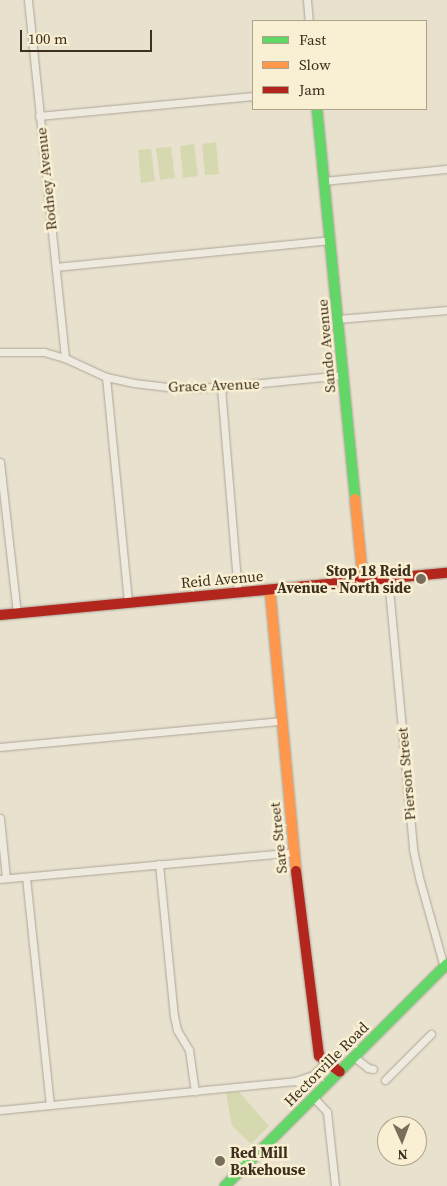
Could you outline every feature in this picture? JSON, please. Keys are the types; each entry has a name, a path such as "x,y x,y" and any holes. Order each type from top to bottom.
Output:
{"street":[{"name":"Rodney Avenue","path":"28,0 64,358"},
{"path":"307,0 309,20"},
{"path":"39,116 252,96"},
{"name":"Sando Avenue","path":"317,110 363,581"},
{"path":"324,181 447,169"},
{"path":"56,267 331,240"},
{"path":"338,319 447,310"},
{"name":"Grace Avenue","path":"0,352 34,352 64,358 106,377 159,386 221,387 343,375"},
{"path":"106,377 128,602"},
{"path":"221,387 238,593"},
{"path":"0,462 17,614"},
{"name":"Reid Avenue","path":"0,615 447,573"},
{"name":"Pierson Street","path":"388,578 414,849 420,881 446,965"},
{"name":"Sare Street","path":"270,590 294,852 319,1056 325,1063"},
{"path":"0,747 281,720"},
{"path":"0,818 3,879 294,852"},
{"path":"159,864 174,1016 177,1030 189,1050 195,1092"},
{"path":"26,876 50,1104"},
{"name":"Hectorville Road","path":"226,1186 446,965"},
{"path":"385,1080 431,1034"},
{"path":"0,1110 295,1081 313,1075 325,1063 340,1072"},
{"path":"314,1098 328,1112 335,1186"}],"green space":[{"path":"216,142 219,174 205,175 202,144"},
{"path":"194,144 198,176 183,178 180,146"},
{"path":"171,147 175,178 160,180 156,148"},
{"path":"151,149 155,181 141,183 138,150"},
{"path":"239,1092 269,1126 251,1144 232,1126 226,1093"}],"traffic: fast":[{"path":"317,110 355,499"},
{"path":"225,1186 447,964"}],"traffic: slow":[{"path":"355,499 363,581"},
{"path":"270,590 296,871"}],"traffic: jam":[{"path":"0,615 447,573"},
{"path":"296,871 319,1056 340,1072"}],"place":[{"name":"Stop 18 Reid Avenue - North side","path":"421,579"},
{"name":"Red Mill Bakehouse","path":"220,1161"}]}
